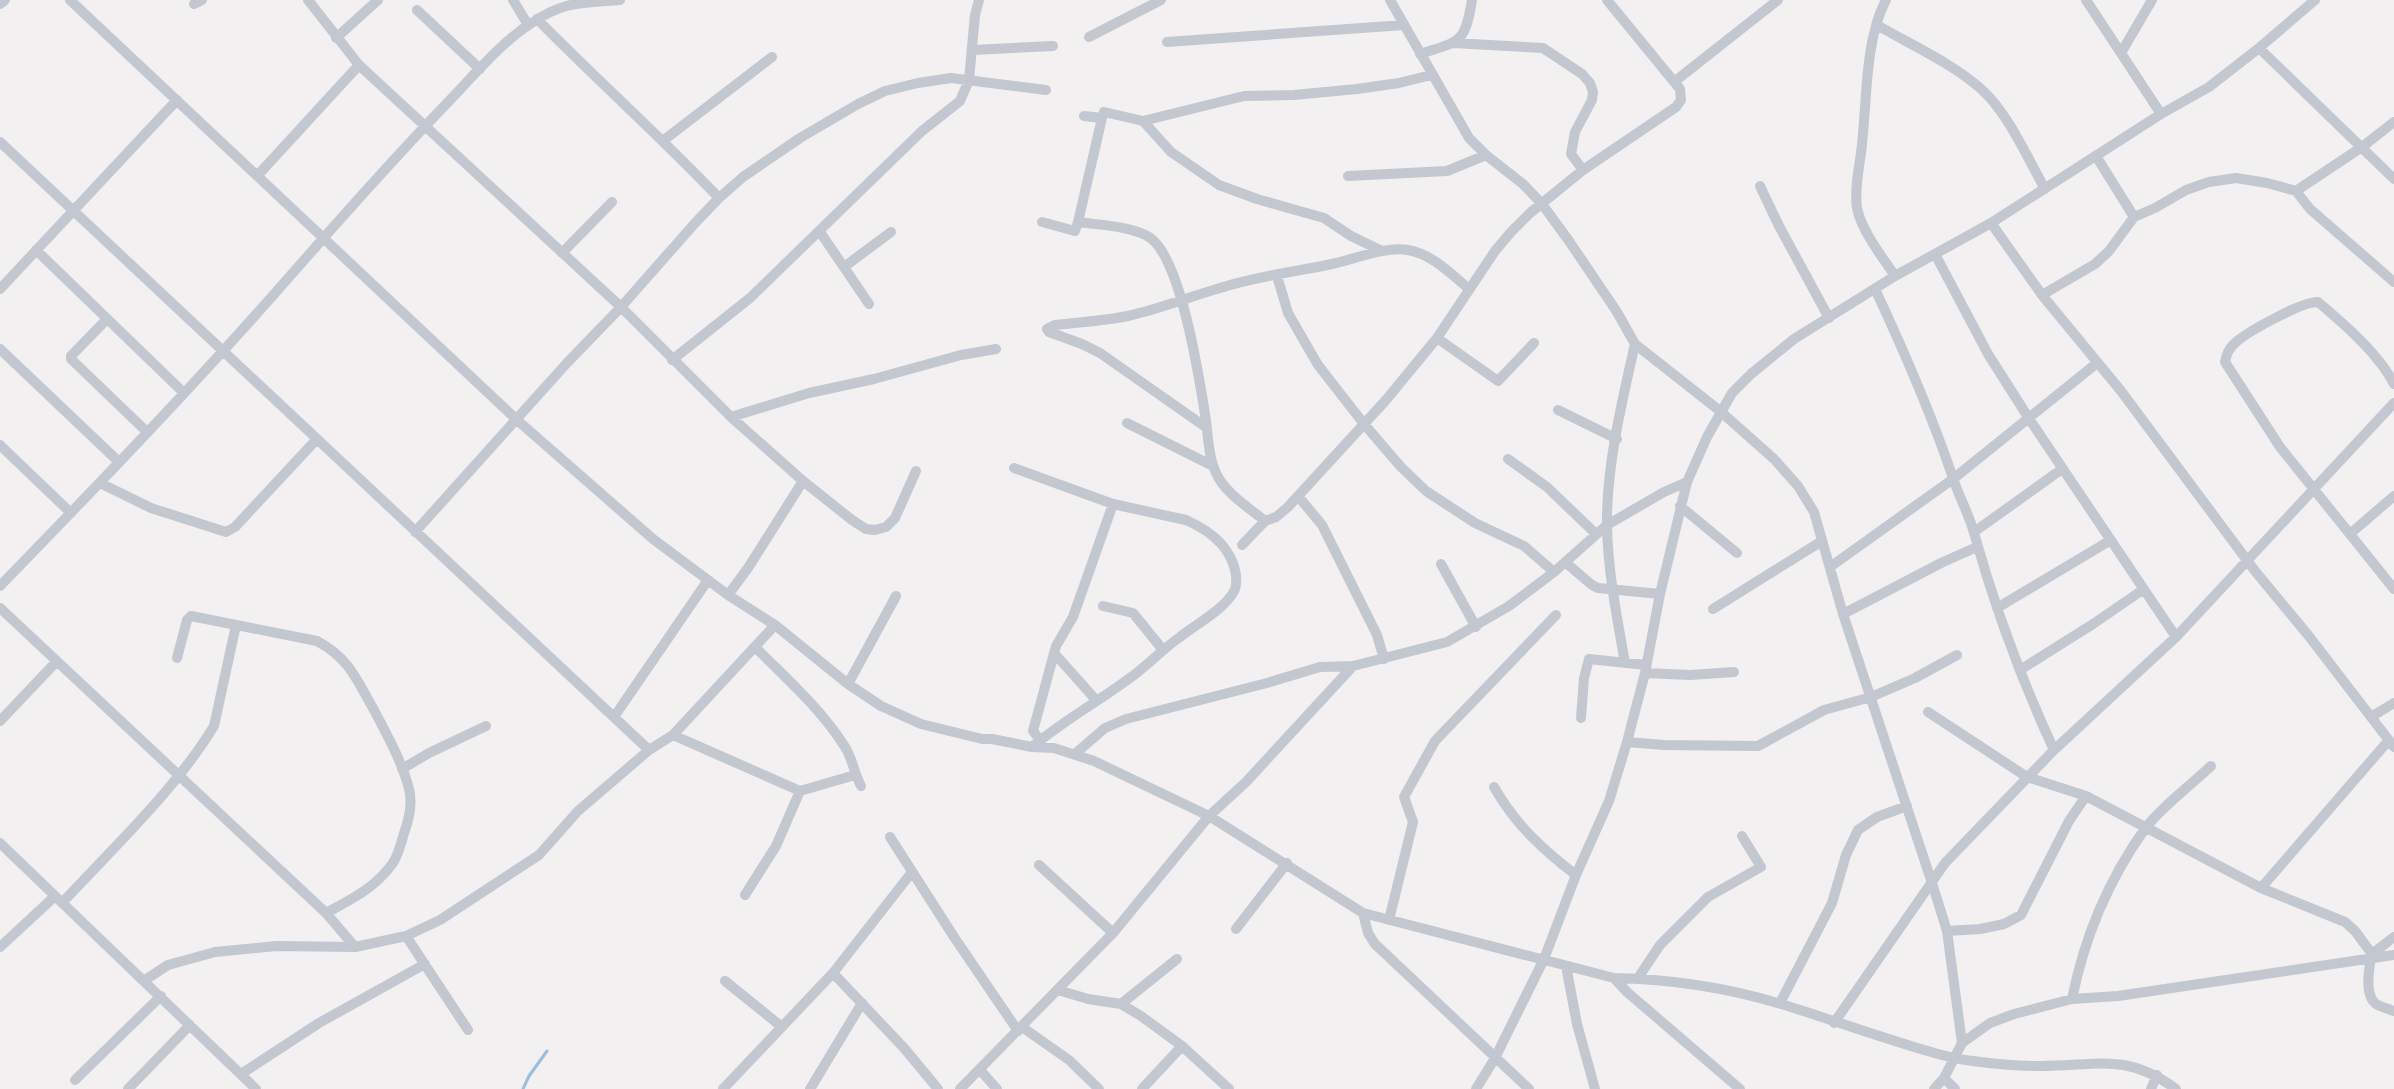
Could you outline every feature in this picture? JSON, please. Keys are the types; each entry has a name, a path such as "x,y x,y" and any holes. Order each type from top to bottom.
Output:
{"street":[{"path":"0,4 5,0"},
{"path":"70,0 517,420 653,539 728,595 776,626 848,684 881,706 921,724 982,739 1036,744 1076,753 1209,816 1287,863 1363,913 1614,978 1638,978 1712,988 1780,1004 1834,1023 1955,1059 2041,1066 2092,1063 2135,1066 2157,1075 2176,1089"},
{"path":"308,0 359,65 621,307 731,417 803,481 852,520 866,529 876,530 886,527 895,518 916,471"},
{"path":"336,38 378,0"},
{"path":"513,0 533,22 664,140 719,198"},
{"path":"0,586 223,352 424,126 480,69 533,22 566,5 590,0 620,0"},
{"path":"672,360 750,298 922,131 960,101 969,80 975,15 979,0"},
{"path":"1089,37 1161,0"},
{"path":"1390,0 1468,138 1523,184 1542,204 1593,277 1635,344 1720,411 1774,459 1798,486 1814,512 1843,614 1947,931 1962,1043"},
{"path":"1453,43 1466,31 1472,0"},
{"path":"1242,545 1265,521 1276,517 1298,496 1364,424 1437,338 1495,251 1524,219 1583,170 1676,107 1681,100 1680,89 1607,0"},
{"path":"1674,82 1778,0"},
{"path":"1886,0 1870,56 1856,186 1858,210 1871,238 1895,276"},
{"path":"2086,0 2161,114"},
{"path":"2121,53 2152,0"},
{"path":"1476,1089 1495,1058 1544,959 1576,875 1609,801 1627,742 1645,669 1660,594 1687,482 1720,411 1732,393 1751,374 1794,339 1895,276 1991,222 2161,114 2209,87 2315,0"},
{"path":"417,10 480,69"},
{"path":"1167,42 1404,25"},
{"path":"1877,26 1982,89 2002,114 2045,189"},
{"path":"1420,54 1453,43 1543,48 1582,74 1590,83 1593,92 1592,100 1575,132 1571,154 1583,170"},
{"path":"973,50 1053,46"},
{"path":"2259,48 2394,179"},
{"path":"664,140 772,57"},
{"path":"258,176 359,65"},
{"path":"1042,222 1075,231 1104,112 1143,121 1244,96 1294,95 1357,89 1399,83 1431,75"},
{"path":"415,532 719,198 743,177 790,145 858,104 885,91 951,78 1046,90"},
{"path":"0,289 177,100"},
{"path":"1084,116 1102,118"},
{"path":"1143,121 1171,152 1219,185 1267,202 1324,218 1351,236 1380,250"},
{"path":"2296,191 2362,147 2394,122"},
{"path":"0,142 649,750"},
{"path":"1348,176 1447,171 1486,155"},
{"path":"2096,156 2134,217"},
{"path":"2042,295 2095,264 2109,251 2134,217 2186,190 2209,182 2236,178 2296,191 2310,209 2394,282"},
{"path":"1761,186 1779,226 1830,318"},
{"path":"562,253 612,202"},
{"path":"1078,222 1136,232 1149,237 1160,247 1182,302 1197,361 1213,466 1224,486 1265,521"},
{"path":"1991,222 2042,295 2121,391 2191,486 2392,743 2261,888"},
{"path":"820,232 869,304"},
{"path":"844,267 891,232"},
{"path":"36,250 184,393"},
{"path":"1207,428 1100,353 1053,334 1047,329 1055,325 1126,316 1182,302 1221,287 1368,255 1380,250 1409,250 1428,257 1469,289"},
{"path":"1935,254 1988,354 2062,469 2176,637"},
{"path":"1277,276 1284,302 1295,327 1318,365 1364,424 1425,491 1475,523 1524,546 1554,572"},
{"path":"1875,289 1936,426 1953,479 1974,532 1997,608 2054,750"},
{"path":"2394,384 2378,360 2318,302 2310,301 2292,310 2233,345 2226,354 2225,362 2280,447 2394,589"},
{"path":"107,319 71,356 71,359 147,432"},
{"path":"1437,338 1498,381 1534,343"},
{"path":"1625,663 1612,590 1607,525 1611,471 1635,344"},
{"path":"731,417 809,393 874,379 960,354 996,349"},
{"path":"0,350 119,462"},
{"path":"1830,567 1953,479 2097,363"},
{"path":"1834,1023 1945,863 2054,750 2176,637 2394,403"},
{"path":"1558,410 1617,439"},
{"path":"1127,423 1213,466"},
{"path":"100,483 151,508 226,532 235,527 316,440"},
{"path":"0,445 71,513"},
{"path":"1508,459 1547,487 1596,534"},
{"path":"1014,468 1113,504 1186,520 1197,525 1209,532 1228,551 1234,565 1237,584 1230,597 1208,617 1134,675 1036,744"},
{"path":"1974,532 2062,469"},
{"path":"728,595 748,568 803,481"},
{"path":"1076,753 1105,728 1126,719 1320,667 1353,666 1384,660 1447,642 1509,606 1554,572 1607,525 1664,492 1687,482"},
{"path":"1298,496 1322,525 1377,635 1384,660"},
{"path":"2351,533 2394,496"},
{"path":"1036,744 1033,731 1054,653 1072,617 1113,504"},
{"path":"1680,506 1737,553"},
{"path":"1997,608 2111,540"},
{"path":"1713,609 1822,541"},
{"path":"1843,614 1977,547"},
{"path":"1565,562 1592,585 1612,590 1660,594"},
{"path":"1441,564 1476,627"},
{"path":"614,717 708,580"},
{"path":"2020,670 2144,589"},
{"path":"848,684 896,596"},
{"path":"1103,606 1132,613 1163,650"},
{"path":"0,608 178,777 326,913 355,947"},
{"path":"1389,920 1413,822 1404,797 1419,768 1435,741 1556,615"},
{"path":"177,658 188,617 195,616 317,641 336,651 349,666 379,720 402,769 409,786 411,802 408,822 396,857 389,869 367,889 326,913"},
{"path":"0,946 58,900 178,777 214,726 236,625"},
{"path":"145,980 168,965 215,952 276,946 355,947 406,936 440,920 539,855 578,811 649,750 673,735 776,626"},
{"path":"755,646 830,724 851,759 855,775 861,786"},
{"path":"1054,653 1096,700"},
{"path":"1627,742 1664,745 1758,746 1824,710 1871,697 1915,678 1957,655"},
{"path":"1581,718 1587,661 1594,659 1625,663 1645,669 1690,675 1734,672"},
{"path":"0,721 57,661"},
{"path":"960,1089 1113,933 1209,816 1240,788 1353,666"},
{"path":"2371,717 2394,703"},
{"path":"1928,712 2027,777 2086,796 2261,888 2345,922 2355,931 2371,956 2369,996 2376,1004 2394,1011"},
{"path":"402,769 429,753 486,726"},
{"path":"673,735 800,791 855,775"},
{"path":"2072,999 2079,961 2108,891 2145,829 2211,766"},
{"path":"1494,787 1522,828 1576,875"},
{"path":"745,895 776,846 800,791"},
{"path":"1947,931 1980,929 2004,924 2021,915 2069,821 2086,796"},
{"path":"1780,1004 1832,903 1846,855 1858,830 1866,822 1906,806"},
{"path":"1638,978 1660,945 1708,897 1761,867 1742,836"},
{"path":"891,837 912,872 1020,1029 1069,1060 1099,1089"},
{"path":"0,843 256,1089"},
{"path":"0,860 9,851"},
{"path":"1236,929 1287,863"},
{"path":"1039,865 1113,933"},
{"path":"723,1089 833,973 912,872"},
{"path":"1363,913 1368,933 1375,944 1529,1089"},
{"path":"406,936 468,1030"},
{"path":"2371,956 2394,937"},
{"path":"1934,1089 1944,1078 1962,1043 1990,1023 2014,1014 2072,999 2118,996 2371,956 2394,955"},
{"path":"1121,1004 1177,959"},
{"path":"241,1074 319,1023 425,964"},
{"path":"1566,966 1575,1014 1595,1089"},
{"path":"833,973 904,1048 938,1089"},
{"path":"1614,978 1627,992 1740,1089"},
{"path":"724,981 782,1027"},
{"path":"1058,990 1088,999 1121,1004 1182,1046 1229,1089"},
{"path":"75,1080 161,996"},
{"path":"810,1089 862,1004"},
{"path":"128,1089 190,1025"},
{"path":"1143,1089 1182,1046"},
{"path":"980,1070 997,1089"},
{"path":"2151,1089 2157,1075"},
{"path":"1944,1078 1955,1089"}],"waterway":[{"path":"523,1089 529,1076 547,1051"}]}
